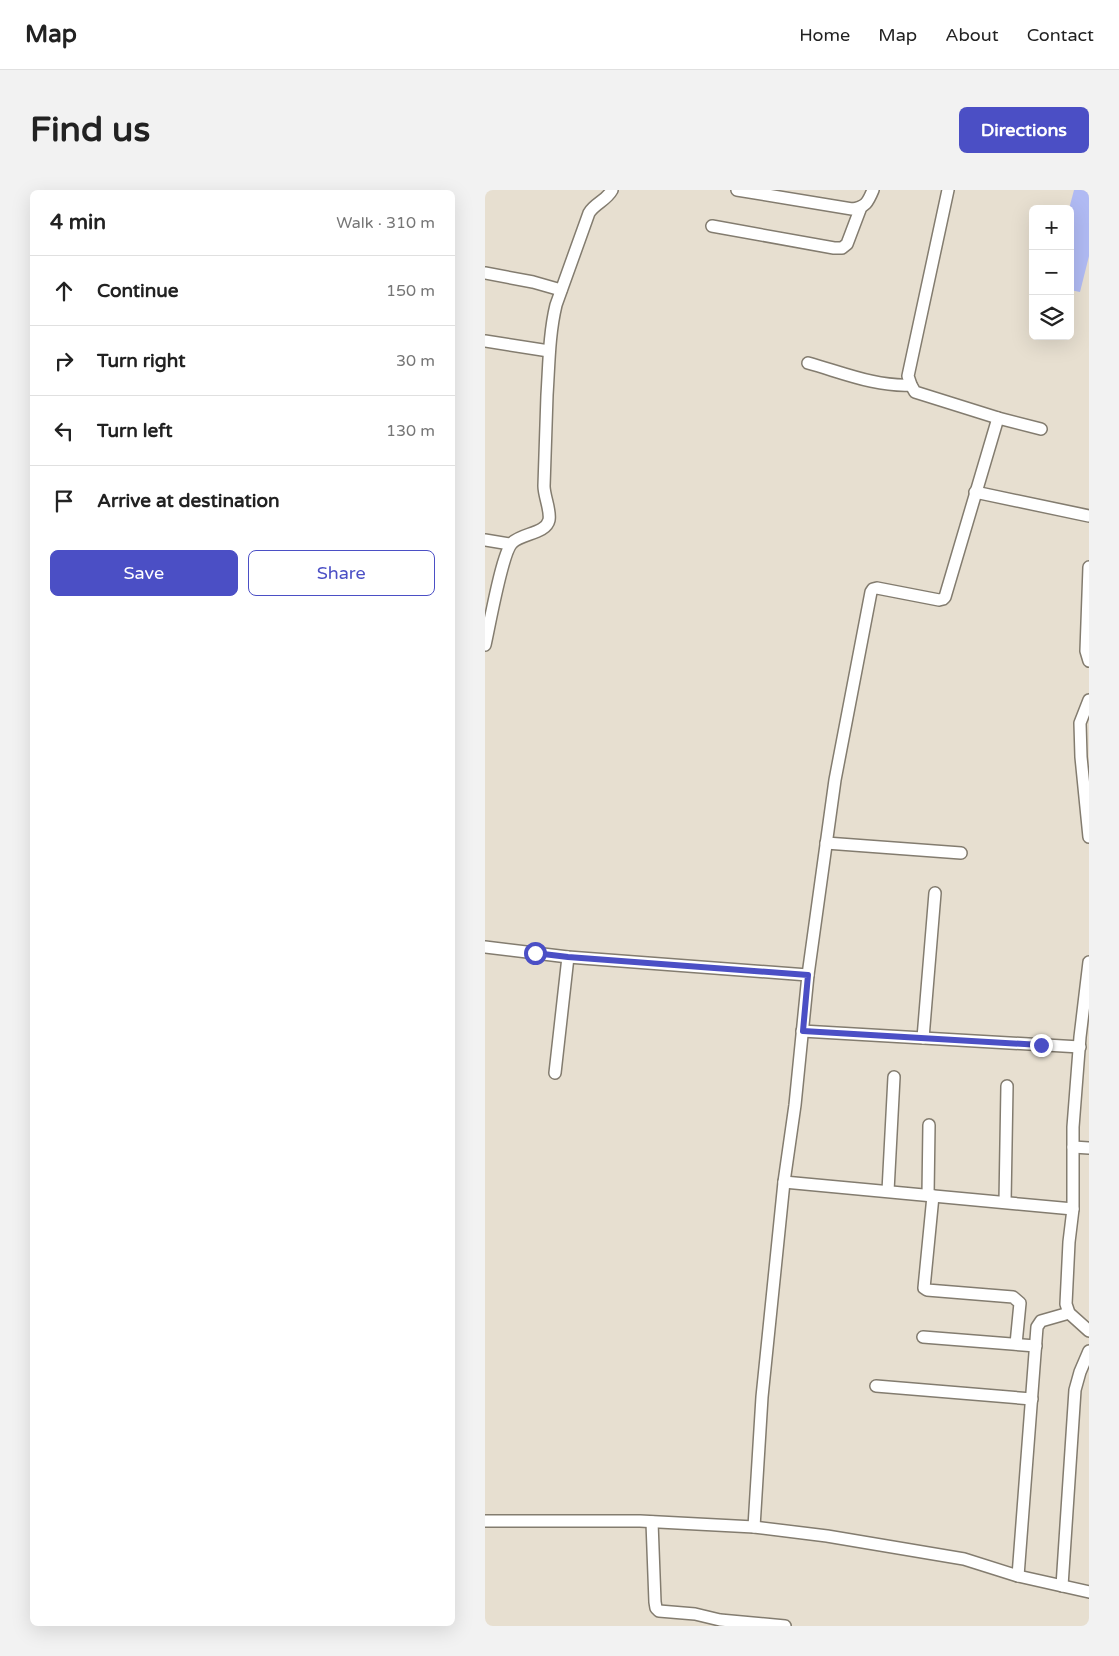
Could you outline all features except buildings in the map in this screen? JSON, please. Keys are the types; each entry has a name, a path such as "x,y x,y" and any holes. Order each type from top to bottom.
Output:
{"street":[{"path":"485,646 510,544 543,528 547,525 550,516 544,488 549,351 553,318 561,290 589,213 612,190"},
{"path":"737,190 852,209 861,208"},
{"path":"713,226 842,248 847,244 861,208 868,201 873,190"},
{"path":"948,190 908,376 911,385 915,392 998,418 1041,429"},
{"path":"485,274 533,282 561,290"},
{"path":"485,342 549,351"},
{"path":"808,363 883,384 911,385"},
{"path":"754,1527 762,1397 808,975 835,780 871,592 877,588 939,600 945,597 998,418"},
{"path":"975,492 1089,516"},
{"path":"485,540 510,544"},
{"path":"1089,567 1086,651 1089,661"},
{"path":"1089,700 1080,723 1081,757 1087,801 1089,837"},
{"path":"826,843 961,853"},
{"path":"923,1038 935,893"},
{"path":"485,947 568,957 808,975"},
{"path":"555,1073 568,957"},
{"path":"1089,962 1073,1127 1073,1209 1069,1242 1066,1304 1069,1313 1089,1330"},
{"path":"803,1031 1080,1047"},
{"path":"888,1191 894,1077"},
{"path":"1005,1202 1007,1086"},
{"path":"929,1125 930,1195 924,1288 1013,1297 1017,1299 1019,1303 1015,1344"},
{"path":"1073,1147 1089,1148"},
{"path":"784,1182 1073,1209"},
{"path":"1017,1576 1033,1399 1037,1327 1041,1321 1069,1313"},
{"path":"923,1337 1036,1346"},
{"path":"1062,1586 1075,1390 1089,1351"},
{"path":"877,1386 1033,1399"},
{"path":"485,1521 652,1522 754,1527 827,1536 964,1559 1017,1576 1089,1592"},
{"path":"652,1522 656,1608 663,1612 695,1614 720,1620 785,1626"},
{"path":"695,1614 695,1626"}],"route":[{"path":"535,953 808,975 803,1031 1041,1045"}]}
